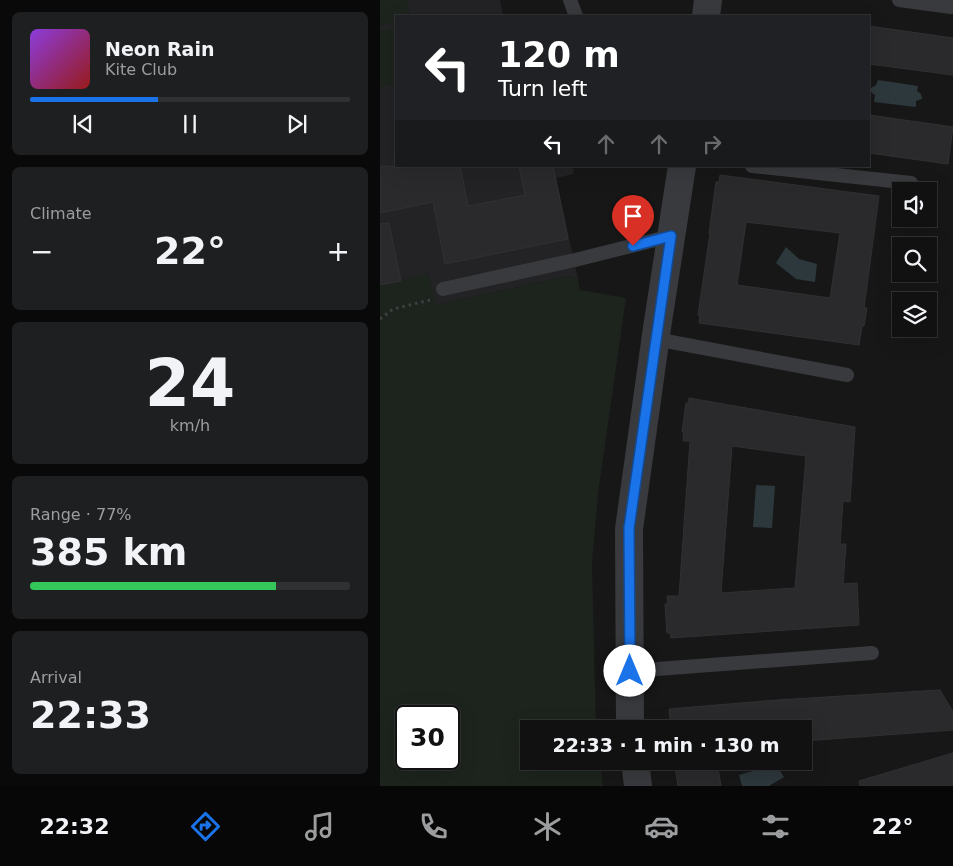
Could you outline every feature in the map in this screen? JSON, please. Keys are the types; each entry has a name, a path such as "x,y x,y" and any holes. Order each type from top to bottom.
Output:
{"street":[{"path":"706,15 708,0"},
{"path":"630,720 629,528 655,339 683,167"},
{"path":"636,770 638,786"}],"lane":[{"path":"570,0 576,15"},
{"path":"899,0 951,7"},
{"path":"761,167 902,182"},
{"path":"442,289 575,260 671,236"},
{"path":"655,339 847,375"},
{"path":"630,671 872,653"}],"path":[{"path":"380,319 393,309 437,298 442,289"}],"shaded area":[{"path":"380,0 500,0 503,15 395,15 395,167 573,167 574,174 556,178 578,279 568,276 436,305 401,281 380,285"},
{"path":"380,0 407,0 410,15 395,15 395,22 380,26"},
{"path":"395,28 395,84 380,87 380,31"},
{"path":"878,80 918,86 917,91 921,94 922,99 916,101 916,107 874,102 875,95 871,92 871,88 876,85"},
{"path":"786,247 799,259 817,264 815,282 796,279 776,263"},
{"path":"428,273 436,305 568,276 578,279 580,290 626,298 598,494 592,563 596,720 520,720 520,770 601,770 603,786 380,786 380,285"},
{"path":"756,485 775,486 772,528 753,527"},
{"path":"756,770 780,770 784,777 769,786 742,786 739,775"}],"building":[{"path":"870,26 953,38 953,75 870,64"},
{"path":"870,115 953,127 948,164 870,153"},
{"path":"380,166 460,167 468,206 525,195 519,167 553,167 568,239 445,264 433,202 380,213"},
{"path":"720,175 879,196 864,308 867,308 859,345 699,323 700,315 698,315 716,182 719,182","holes":["746,222 840,233 830,298 737,285"]},
{"path":"389,223 401,281 380,285 380,224"},
{"path":"689,398 855,427 850,502 843,501 840,544 846,544 843,584 857,583 859,625 671,638 670,633 667,633 665,604 668,604 667,596 679,596 690,441 683,441 684,432 682,432 686,403 688,403","holes":["732,446 806,456 795,588 721,593"]},
{"path":"940,690 953,712 953,730 812,740 812,720 670,720 669,709"},
{"path":"953,753 953,786 860,786 859,781"},
{"path":"675,770 718,770 721,786 678,786"}],"route":[{"path":"630,671 629,528 671,236 633,246"}]}
